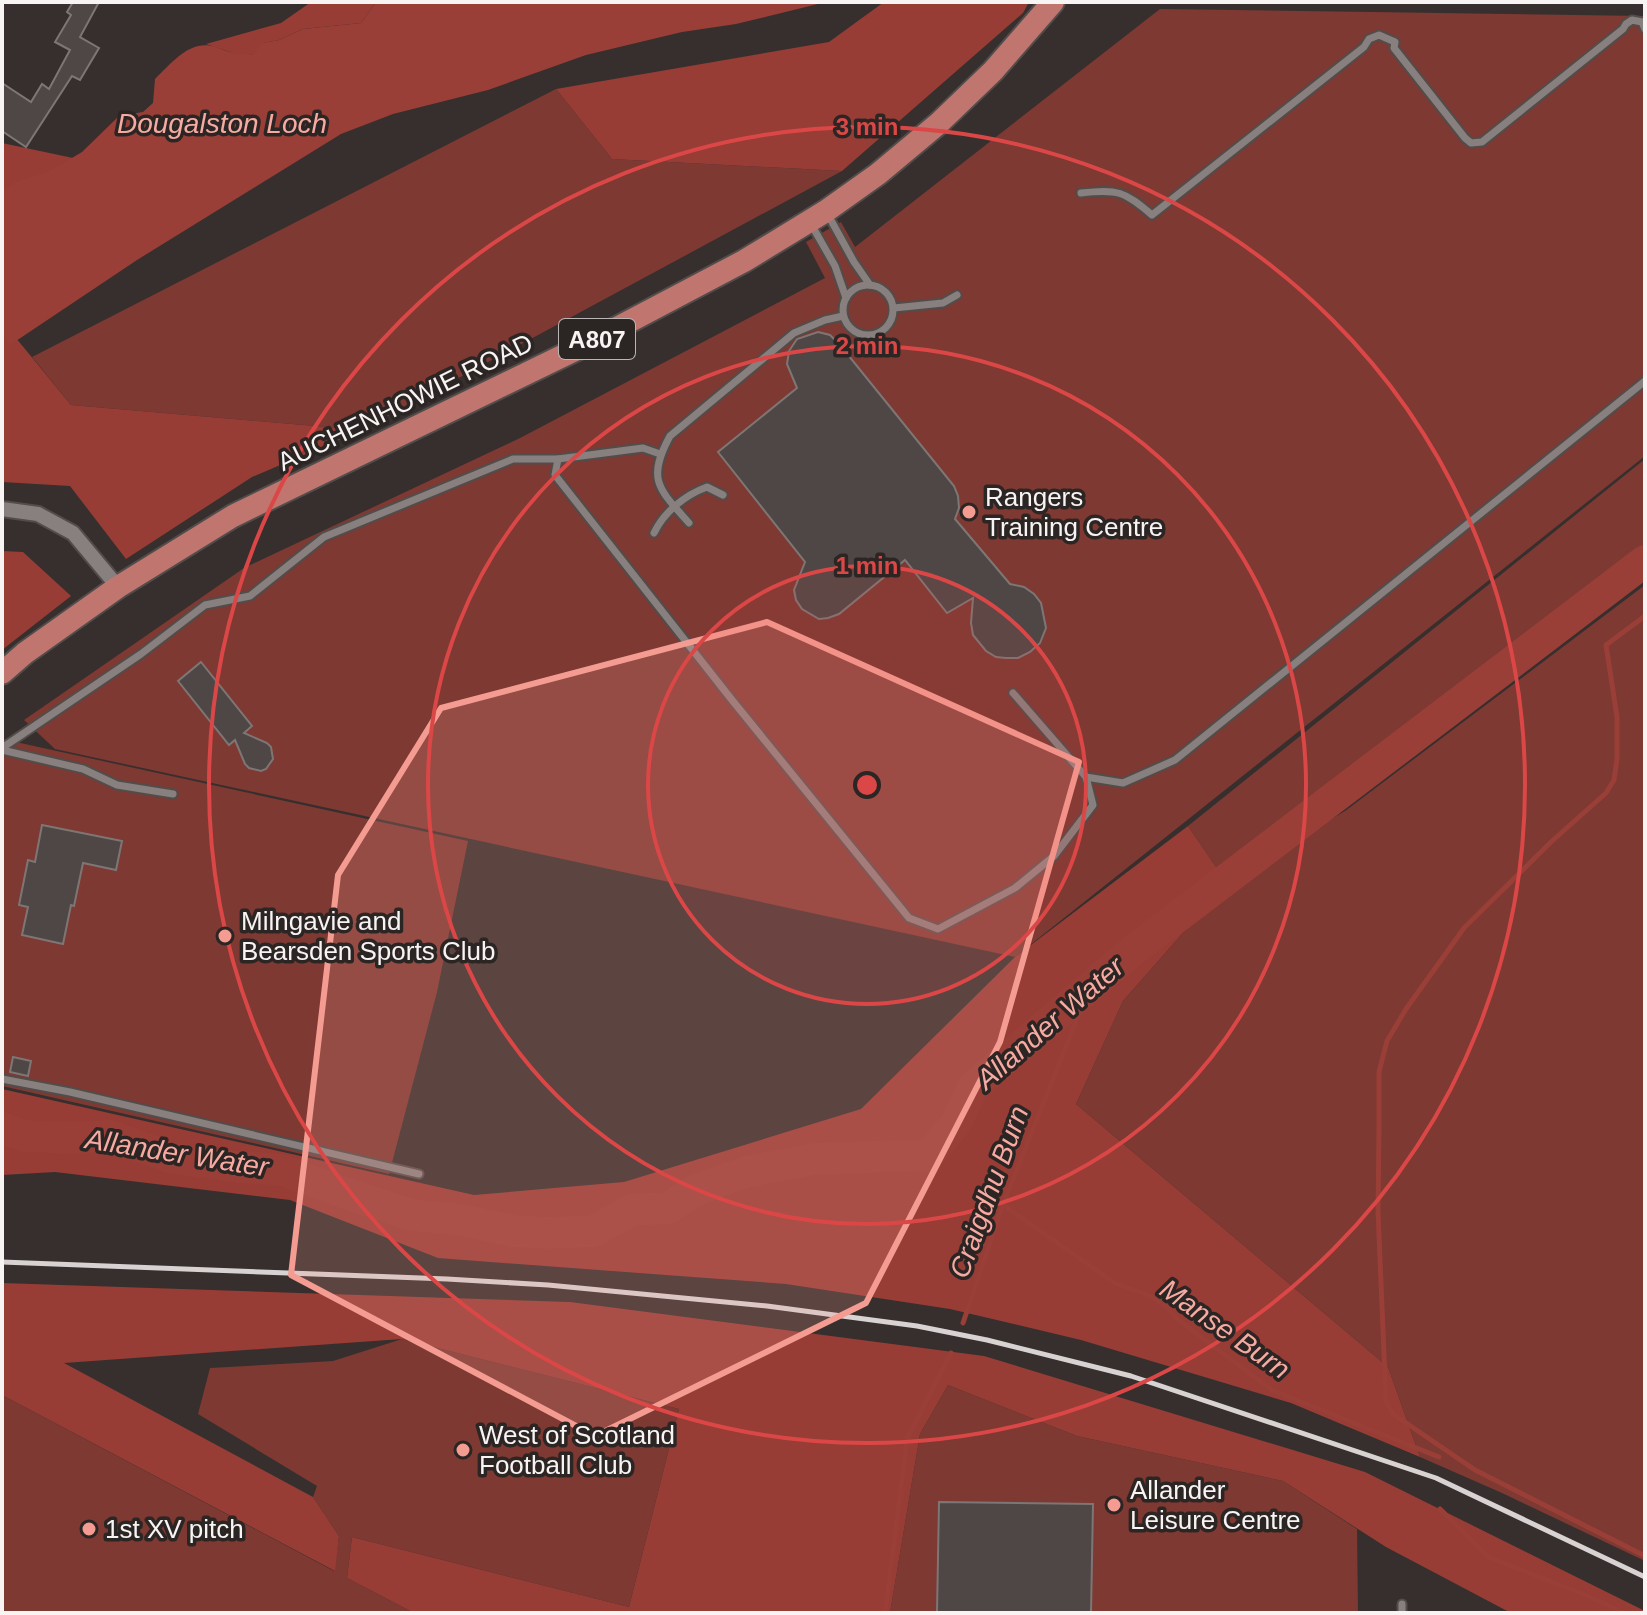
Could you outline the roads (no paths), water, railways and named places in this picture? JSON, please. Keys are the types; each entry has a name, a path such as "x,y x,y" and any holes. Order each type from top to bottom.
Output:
{"main road":[{"name":"AUCHENHOWIE ROAD","path":"2,673 118,587 233,516 579,348 744,261 818,216 878,174 939,123 993,71 1053,2"}],"street":[{"path":"2,509 38,514 73,533 118,587"}],"lane":[{"path":"1081,193 1106,190 1131,197 1152,215 1364,47 1369,39 1379,35 1395,42 1394,48 1471,143 1482,142 1632,20 1642,22 1645,29"},
{"path":"818,216 870,285"},
{"path":"818,216 846,298"},
{"path":"870,285 883,290 892,301 892,321 884,331 872,336 854,332 843,316 846,298 856,288 870,285"},
{"path":"894,308 943,303 957,295"},
{"path":"689,523 661,491 657,475 660,454 670,436 794,333 843,316"},
{"path":"1086,777 1123,783 1175,760 1645,381"},
{"path":"2,749 141,654 205,605 250,596 324,537 513,459 558,459 643,448 660,454"},
{"path":"558,459 555,475 909,918 938,929 1015,888 1054,856 1093,805 1086,777 1013,693"},
{"path":"654,533 660,519 694,492 707,487 723,495"},
{"path":"2,749 83,769 117,785 173,794"},
{"path":"2,1079 70,1092 419,1174"}],"water":[{"name":"Dougalston Loch","path":"376,2 826,2 586,55 488,90 393,114 341,134 137,260 10,345 2,333 2,192 15,182 50,171 82,152 119,116 143,112 153,103 155,79 190,49 207,45 239,54 254,54 262,43 279,40 303,29 361,23"}],"waterway":[{"name":"Allander Water","path":"2,1128 24,1136 111,1136 172,1158 282,1170 412,1215 462,1220 513,1231 549,1233 594,1231 632,1210 668,1208 696,1190 746,1172 814,1159 929,1155 956,1123 973,1087 1131,952 1645,561"},
{"path":"1645,616 1606,645 1617,717 1614,780 1606,793 1464,928 1387,1041 1379,1072 1378,1211 1386,1402 1393,1414 1475,1470 1645,1556"},
{"name":"Craigdhu Burn","path":"963,1323 1003,1205 1090,986"},
{"name":"Manse Burn","path":"1003,1205 1116,1284 1148,1295 1166,1306 1177,1319 1272,1390 1439,1457"},
{"name":"Craigdhu Burn","path":"885,1613 907,1439 951,1353"},
{"name":"Manse Burn","path":"1440,1509 1488,1557 1624,1613"}],"railway":[{"path":"2,1262 548,1285 767,1306 917,1326 1131,1376 1436,1478 1645,1577"}],"place":[{"name":"Rangers Training Centre","path":"969,512"},
{"name":"Milngavie and Bearsden Sports Club","path":"225,936"},
{"name":"West of Scotland Football Club","path":"463,1450"},
{"name":"Allander Leisure Centre","path":"1114,1505"},
{"name":"1st XV pitch","path":"89,1529"}]}
